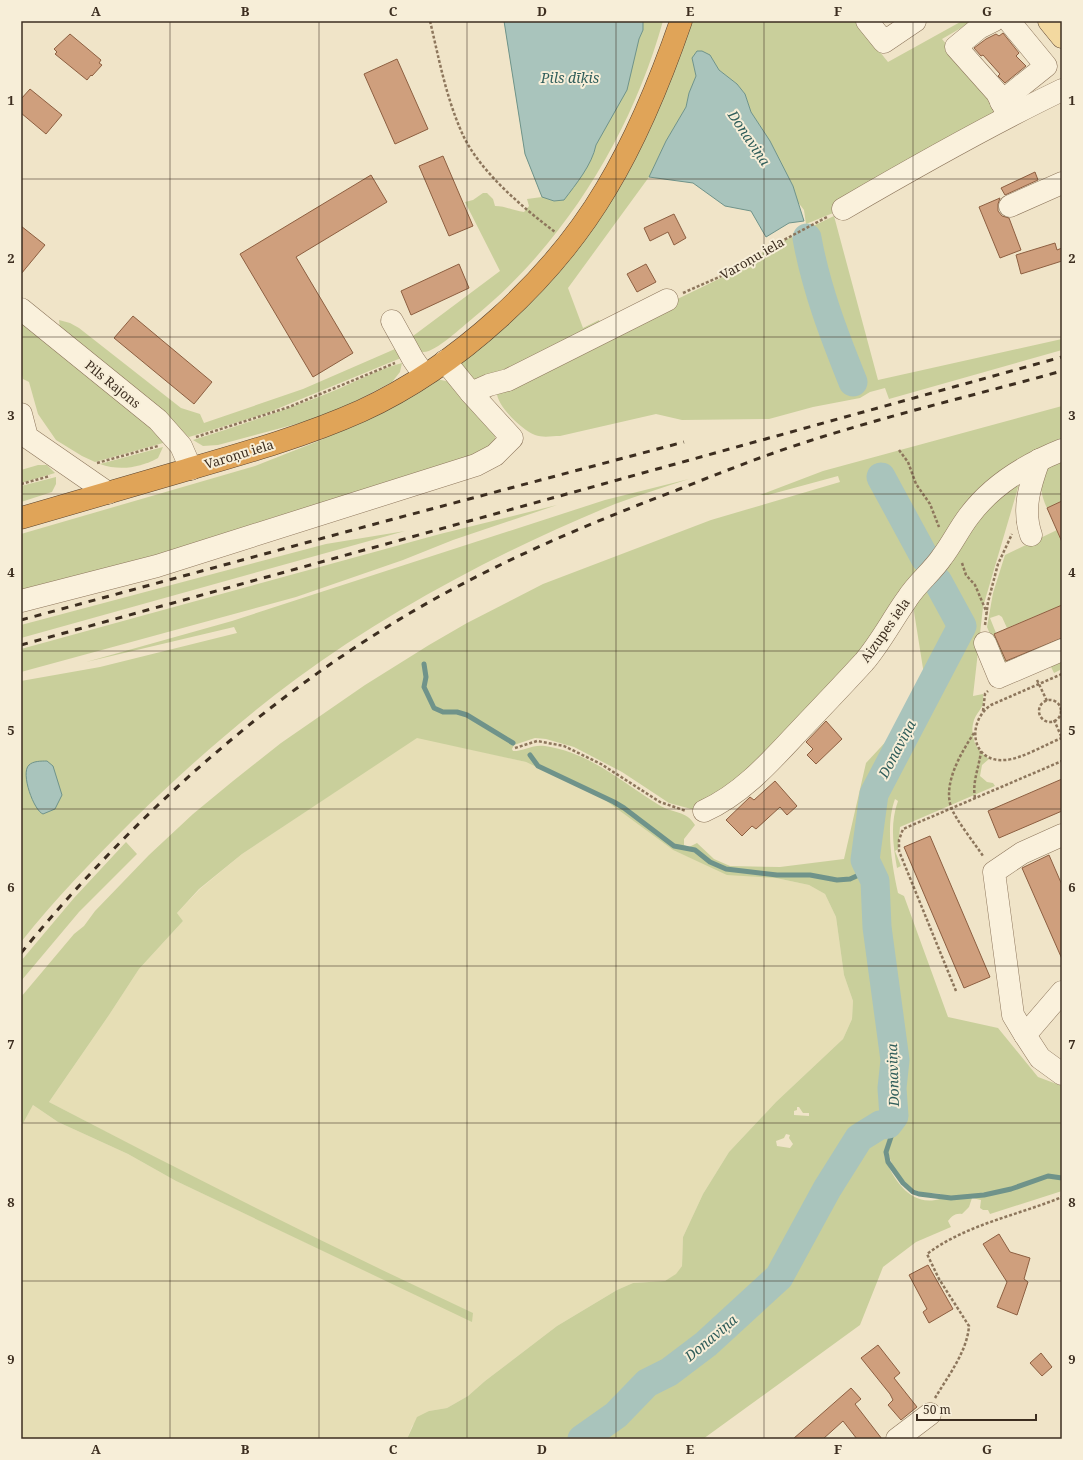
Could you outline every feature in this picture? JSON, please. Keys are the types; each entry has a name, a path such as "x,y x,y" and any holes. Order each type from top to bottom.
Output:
{"highway":[{"name":"Varoņu iela","path":"21,518 241,454 337,420 391,396 418,367 445,361 476,336 523,294 554,260 590,214 612,179 634,138 662,74 681,21"}],"main road":[{"path":"1049,21 1062,36"}],"street":[{"path":"867,21 884,42 915,21"},
{"path":"993,21 980,28 956,47 997,93 1005,109"},
{"path":"843,209 946,149 1005,109 1046,66 1009,21"},
{"path":"1005,109 1062,90"},
{"path":"1010,206 1062,183"},
{"path":"471,393 489,385 508,380 667,300"},
{"name":"Pils Rajons","path":"21,309 158,420 178,442 191,469"},
{"path":"392,321 418,367"},
{"path":"21,601 157,566 476,465 494,455 512,438 471,393 445,361"},
{"path":"21,414 27,437 108,492"},
{"path":"21,453 42,447"},
{"name":"Aizupes iela","path":"704,811 720,804 732,795 781,750 872,653 907,598 942,558 960,529 980,503 1007,480 1039,460 1062,450"},
{"path":"1022,534 1026,517 1027,503 1039,460"},
{"path":"985,643 999,677 1062,650"},
{"path":"1062,835 1022,853 994,872 1013,1015 1040,1058 1062,1074"},
{"path":"1025,1035 1062,992"},
{"path":"897,1439 930,1414"}],"path":[{"path":"430,21 449,99 462,134 479,160 506,191 534,216 558,234"},
{"name":"Varoņu iela","path":"667,300 726,274 748,259 802,229 843,209"},
{"path":"21,484 178,442 269,414 338,388 386,365 418,367"},
{"path":"985,643 984,630 993,581 998,564 1022,534"},
{"path":"994,872 951,808 950,787 955,770 975,731 979,717 983,711 1062,674"},
{"path":"1050,699 1058,703 1062,711 1058,719 1054,720 1050,722 1043,719 1039,711 1043,703 1050,699"},
{"path":"975,731 977,744 981,751 997,760 1005,760 1015,758 1062,738 1054,720"},
{"path":"515,748 537,741 564,746 601,764 660,802 681,810 704,811"},
{"path":"975,798 974,782 980,766 981,751"},
{"path":"956,991 899,851 899,840 903,829 1062,761"},
{"path":"930,1414 929,1408 961,1354 969,1326 939,1279 927,1254 943,1242 962,1232 1062,1197"}],"shaded area":[{"path":"417,737 526,762 605,800 673,850 727,874 776,878 809,885 825,894 836,917 844,975 853,1001 852,1019 843,1039 776,1102 729,1152 703,1194 683,1237 682,1266 676,1275 665,1281 633,1283 617,1290 557,1326 485,1381 468,1396 447,1408 429,1411 412,1426 407,1439 21,1439 21,1127 33,1105 58,1122 128,1154 176,1181 472,1321 472,1313 359,1260 223,1193 49,1102 139,969 183,921 177,913 200,889 242,854"}],"green space":[{"name":"Pils dīķis","path":"504,21 639,39 643,30 639,21 663,21 633,105 613,145 590,184 565,221 537,256 506,288 456,333 434,348 421,352 405,342 500,271 465,202 473,200 483,193 487,193 493,199 495,206 524,212 529,206 527,199 542,197 525,154"},
{"path":"692,21 855,21 888,62 962,21 973,21 942,39 993,99 996,114 854,198 833,213 806,224 804,210 797,201 793,186 770,141 751,112 745,94 737,84 719,70 710,55 692,58 696,76 689,93 686,107 666,141 649,177 568,288 583,328 599,320 601,327 555,351 471,381 461,364 463,360 599,218 624,181 651,127 681,54"},
{"path":"834,216 878,380 1062,339 1062,350 889,399 885,388 870,392 860,398 813,407 769,419 682,420 656,414 560,436 544,437 530,433 524,429 501,404 497,393 665,305 727,275 748,260 791,237 802,241 803,261 807,283 818,313 832,338 839,375 848,386 859,383 863,369 855,355 853,344 841,337 837,331 825,298 818,289 814,275 811,227"},
{"path":"59,320 70,323 79,328 181,408 200,414 204,423 303,389 395,349 401,358 267,413 189,437 60,329"},
{"path":"21,323 137,413 163,441 163,443 95,462 56,440 38,414 29,382 23,379 21,371"},
{"path":"402,363 400,372 392,382 352,403 315,419 218,445 203,446 193,440 297,405"},
{"path":"436,379 451,382 495,436 495,440 487,451 326,503 271,518 230,535 197,543 21,597 21,534 255,466 321,440"},
{"path":"1062,406 1062,443 1023,463 979,499 954,530 937,559 913,584 873,643 853,669 772,755 762,762 757,762 751,766 739,785 720,801 695,810 669,803 622,772 574,747 546,739 535,738 514,745 512,749 513,751 517,751 536,746 545,746 561,749 591,762 619,778 664,808 688,817 695,825 684,839 684,845 689,847 697,843 714,859 730,866 780,867 844,859 866,763 904,722 925,681 912,599 915,593 943,563 970,520 980,514 981,508 987,499 1005,485 1022,476 1023,477 1020,481 983,607 973,696 983,694 983,703 974,720 972,732 980,752 989,759 982,765 980,776 987,782 993,783 995,786 900,827 898,849 895,851 901,866 897,868 894,851 893,834 895,809 898,801 895,799 890,821 890,846 898,893 904,896 948,1017 998,1028 1038,1077 1062,1086 1062,1191 990,1214 988,1210 983,1210 980,1208 981,1200 972,1198 969,1207 962,1214 954,1215 948,1221 951,1227 916,1242 883,1267 860,1325 703,1439 407,1439 417,1417 429,1411 447,1408 468,1396 485,1381 557,1326 617,1290 633,1283 665,1281 676,1274 682,1266 683,1237 703,1194 729,1152 776,1102 843,1039 852,1019 853,1001 844,975 836,917 825,894 809,885 776,878 727,875 673,850 605,800 526,762 417,738 242,854 199,889 177,913 183,921 139,969 49,1102 260,1210 473,1313 472,1322 176,1181 128,1154 58,1122 33,1105 21,1127 21,997 74,934 84,926 95,911 149,855 193,814 281,743 365,685 467,623 543,584 711,520 840,482 838,476 768,495 760,495 823,471","holes":["891,1019 895,1042 895,1112 893,1113 888,1085 892,1059 885,1023","797,1107 799,1107 803,1113 809,1113 809,1116 794,1115 794,1111 797,1110","786,1134 790,1135 789,1138 793,1144 790,1148 777,1146 776,1141 784,1138","888,1152 892,1164 899,1176 914,1190 925,1193 941,1194 942,1198 922,1200 914,1197 900,1184 889,1168 884,1154","799,1244 804,1249 804,1256 800,1261 793,1262 791,1260"]},
{"path":"163,447 158,458 137,466 122,468 100,464"},
{"path":"1062,454 1062,501 1047,508 1043,498 1041,486 1042,475 1048,464"},
{"path":"38,465 47,465 55,473 21,483 21,470"},
{"path":"56,477 56,484 52,492 21,502 21,486"},
{"path":"689,479 615,504 490,561 410,605 333,653 253,712 172,783 89,864 47,910 21,942 21,681 100,667 237,633 234,627 86,662 232,621 605,500"},
{"path":"557,505 453,540 403,560 296,597 21,672 21,649 440,534"},
{"path":"1057,530 1058,533 1062,532 1062,605 1007,628 1002,617 999,615 990,618 996,633 994,634 1006,662 1012,667 1002,663 987,627 993,593 1005,555"},
{"path":"405,531 21,638 21,625 326,544"},
{"path":"1062,660 1062,669 1054,673 1050,665"},
{"path":"126,842 137,854 79,912 21,981 21,961 74,898"}],"water":[{"name":"Pils dīķis","path":"504,21 643,21 643,30 639,39 627,90 596,145 587,167 564,200 554,201 542,197 525,154"},
{"path":"697,51 702,51 710,55 719,70 737,84 745,94 751,112 770,141 793,186 804,221 789,223 766,237 751,211 725,206 693,183 649,177 666,141 686,107 689,93 696,76 692,58"},
{"path":"47,761 53,766 62,795 55,809 43,814 39,811 32,799 26,776 29,765"}],"building":[{"path":"1003,33 1019,53 1016,56 1026,66 1005,83 998,76 1000,74 983,55 981,56 974,48 986,39 996,34 999,36"},
{"path":"70,34 101,60 99,63 102,65 87,80 55,54 57,52 54,49"},
{"path":"397,59 428,129 395,144 364,74"},
{"path":"30,89 62,115 46,134 21,113 21,99"},
{"path":"443,156 473,226 449,236 419,166"},
{"path":"1035,172 1038,180 1005,195 1001,188"},
{"path":"371,175 387,202 296,257 353,353 313,377 240,254"},
{"path":"1000,198 998,211 1002,216 1009,218 1021,250 1000,258 979,207"},
{"path":"674,214 686,238 674,245 668,232 650,241 644,228"},
{"path":"21,226 45,245 21,274"},
{"path":"1055,243 1057,250 1062,248 1062,261 1021,274 1016,255"},
{"path":"459,264 469,288 411,315 401,291"},
{"path":"646,264 656,282 637,292 627,274"},
{"path":"133,316 212,382 194,404 114,338"},
{"path":"1062,501 1062,542 1047,508"},
{"path":"1062,605 1062,638 1006,661 994,634"},
{"path":"826,721 842,739 816,764 807,755 813,749 806,742"},
{"path":"1062,779 1062,811 999,838 988,811"},
{"path":"775,781 797,806 787,815 780,807 756,829 752,826 742,836 726,820 750,797 754,800"},
{"path":"930,836 990,977 964,988 904,847"},
{"path":"1049,855 1062,885 1062,959 1022,868"},
{"path":"999,1234 1010,1252 1030,1258 1024,1279 1028,1282 1017,1315 997,1307 1007,1282 983,1244"},
{"path":"928,1265 953,1309 929,1323 923,1312 927,1309 909,1275"},
{"path":"878,1345 900,1373 894,1378 917,1407 901,1420 888,1405 893,1400 890,1394 861,1358"},
{"path":"1041,1353 1052,1367 1042,1376 1030,1363"},
{"path":"851,1388 861,1399 855,1404 882,1439 857,1439 843,1421 823,1439 793,1439"}],"waterway":[{"name":"Donaviņa","path":"807,238 820,293 832,329 853,382"},
{"name":"Donaviņa","path":"881,477 925,558"},
{"name":"Donaviņa","path":"582,1439 616,1415 647,1383 669,1372 706,1344 779,1277 827,1189 859,1138 880,1125 888,1124 894,1116 892,1088 895,1060 877,927 875,881 865,860 874,794 962,626 938,582"},
{"path":"424,664 426,677 424,687 434,708 443,712 457,712 467,715 513,743"},
{"path":"530,755 538,766 624,808 674,846 695,850 710,862 726,869 777,875 810,875 837,880 850,879 870,870"},
{"path":"888,1124 891,1137 886,1152 888,1162 903,1183 913,1192 919,1194 951,1198 984,1195 1011,1189 1048,1176 1062,1178"}],"railway":[{"path":"21,645 1062,357"},
{"path":"21,953 63,903 108,855 153,810 250,724 355,648 410,613 442,595 508,561 575,531 762,457 858,426 1062,371"},
{"path":"21,620 684,442"}]}
